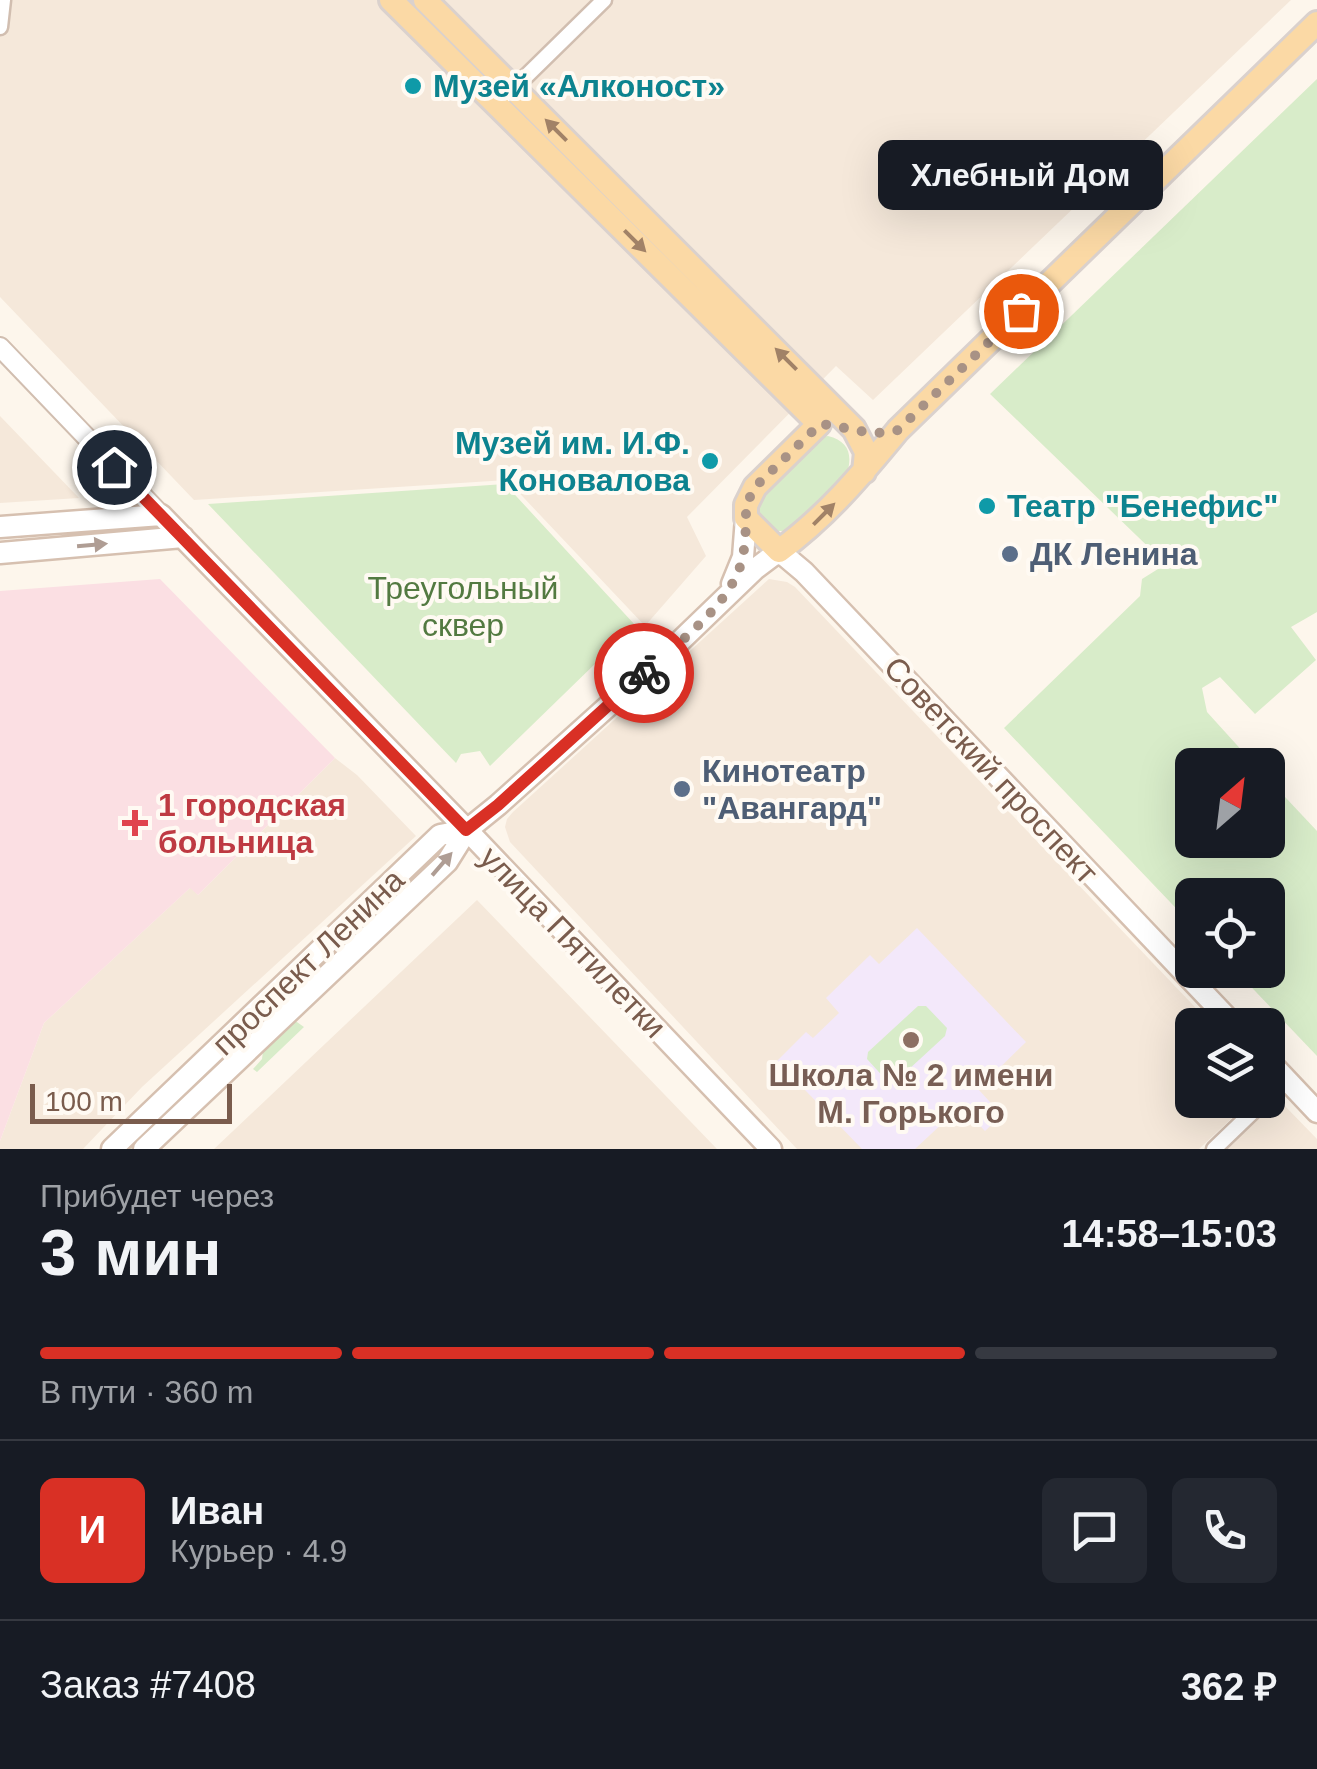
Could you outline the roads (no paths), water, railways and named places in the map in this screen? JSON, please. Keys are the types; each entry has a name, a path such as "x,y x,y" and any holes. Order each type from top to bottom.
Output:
{"main road":[{"path":"392,0 505,96 854,428 866,452 864,472"},
{"path":"425,0 505,96 820,424 886,434 898,430"},
{"name":"проспект Ленина","path":"144,1149 447,862 466,830 674,646 754,569 808,530 898,430 1317,22"},
{"name":"проспект Ленина","path":"720,602 738,572 746,505 755,487 820,424"},
{"path":"0,527 161,514"},
{"name":"улица Пятилетки","path":"161,514 770,1149"},
{"name":"Советский проспект","path":"746,518 804,572 1218,1008"},
{"path":"0,553 183,537"},
{"name":"проспект Ленина","path":"112,1149 440,836 466,830"},
{"path":"1286,1080 1317,1112"}],"street":[{"path":"0,28 3,0"},
{"path":"505,96 604,0"},
{"name":"улица Пятилетки","path":"0,347 161,514"},
{"path":"1214,1149 1246,1118"}],"place":[{"name":"Музей «Алконост»","path":"413,86"},
{"name":"Хлебный Дом","path":"1021,311"},
{"name":"Музей им. И.Ф. Коновалова","path":"710,461"},
{"name":"Театр \"Бенефис\"","path":"987,506"},
{"name":"ДК Ленина","path":"1010,554"},
{"name":"Кинотеатр \"Авангард\"","path":"682,789"},
{"name":"1 городская больница","path":"135,823"},
{"name":"Школа № 2 имени М. Горького","path":"911,1040"}],"park label":[{"name":"Треугольный сквер","path":"463,606"}]}
